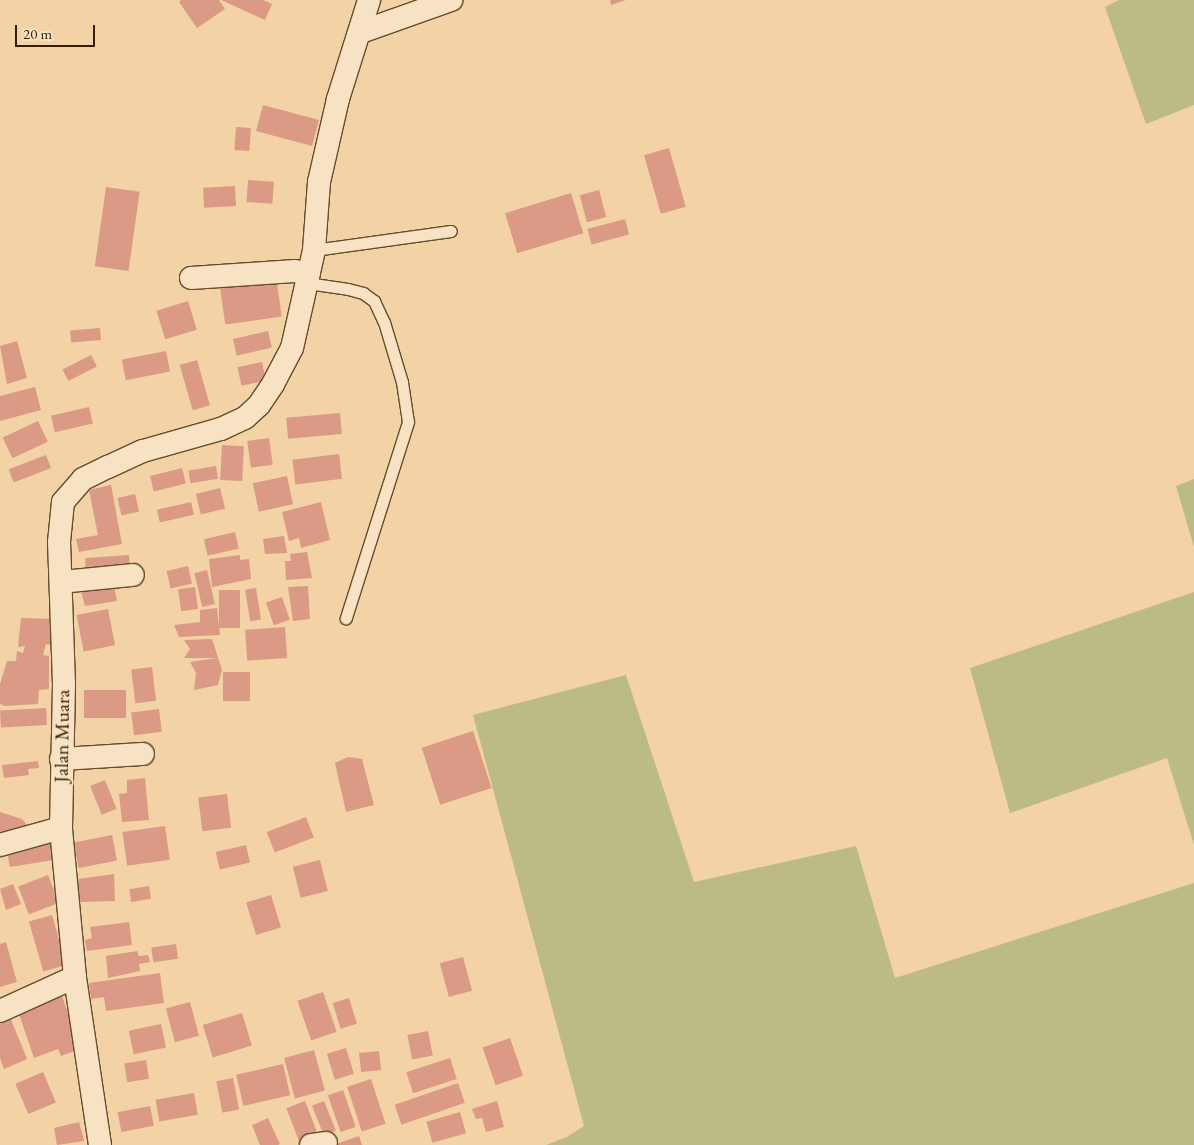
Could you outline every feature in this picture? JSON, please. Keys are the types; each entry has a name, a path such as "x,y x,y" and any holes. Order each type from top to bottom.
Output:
{"street":[{"name":"Jalan Muara","path":"100,1145 75,977 62,828 61,759 64,684 59,542 63,502 83,479 143,451 221,429 252,412 273,384 292,348 314,250 319,182 338,99 361,32 369,0"},
{"path":"361,32 452,0"},
{"path":"192,278 295,271 308,278"},
{"path":"61,582 133,574"},
{"path":"61,759 143,754"},
{"path":"0,845 62,828"},
{"path":"0,1011 75,977"}],"lane":[{"path":"314,250 451,231"},
{"path":"308,278 363,293 374,301 384,322 402,382 408,422 346,618"}],"shaded area":[{"path":"1119,0 1194,0 1194,105 1146,124 1105,7"},
{"path":"1194,479 1194,547 1176,486"},
{"path":"1194,592 1194,845 1167,758 1010,813 970,668"},
{"path":"626,675 694,882 856,846 895,978 1194,883 1194,1145 546,1145 567,1137 584,1126 473,715"}],"building":[{"path":"181,0 219,0 225,9 197,28 179,2"},
{"path":"221,0 263,0 272,4 265,20"},
{"path":"610,0 626,0 611,5"},
{"path":"263,105 319,120 312,146 256,131"},
{"path":"236,127 251,128 249,151 234,150"},
{"path":"669,148 686,207 661,214 644,155"},
{"path":"248,180 274,182 272,204 246,202"},
{"path":"235,186 236,206 204,208 203,188"},
{"path":"106,187 140,192 129,271 95,266"},
{"path":"599,190 606,217 587,222 580,195"},
{"path":"571,193 583,233 517,253 505,213"},
{"path":"625,219 629,234 591,245 587,229"},
{"path":"276,276 282,317 225,325 220,284"},
{"path":"188,301 197,330 165,339 156,311"},
{"path":"100,328 101,340 71,343 70,331"},
{"path":"268,331 272,348 237,356 233,339"},
{"path":"17,341 27,378 7,384 0,346"},
{"path":"166,351 170,372 126,380 122,360"},
{"path":"91,355 97,367 68,381 62,370"},
{"path":"197,360 210,405 193,410 180,365"},
{"path":"262,362 266,381 241,386 238,367"},
{"path":"35,387 41,410 0,421 0,396"},
{"path":"89,407 93,424 55,432 51,416"},
{"path":"340,413 342,434 288,439 286,418"},
{"path":"38,421 48,442 12,458 3,437"},
{"path":"269,438 273,465 251,468 247,441"},
{"path":"222,445 244,446 242,481 220,480"},
{"path":"339,454 342,479 295,485 292,460"},
{"path":"46,455 51,468 14,482 9,469"},
{"path":"216,466 218,479 190,483 188,470"},
{"path":"182,468 186,484 154,492 150,476"},
{"path":"287,476 293,504 259,512 253,483"},
{"path":"111,485 122,544 79,552 76,539 98,535 89,490"},
{"path":"220,488 225,508 201,514 196,494"},
{"path":"135,494 139,512 122,516 117,498"},
{"path":"191,502 194,515 160,523 157,510"},
{"path":"321,502 330,540 301,548 299,538 289,541 282,512"},
{"path":"235,532 239,549 208,556 204,539"},
{"path":"284,536 287,553 265,554 263,539"},
{"path":"307,552 312,578 286,580 285,561 291,561 290,554"},
{"path":"129,555 130,568 86,571 85,558"},
{"path":"240,555 240,560 249,559 251,579 212,587 209,559"},
{"path":"188,566 192,584 171,588 167,571"},
{"path":"207,570 215,604 202,607 194,573"},
{"path":"113,580 117,601 85,606 79,584"},
{"path":"308,586 310,619 293,621 288,587"},
{"path":"195,587 198,609 181,611 178,589"},
{"path":"256,588 261,620 250,621 245,590"},
{"path":"219,590 240,590 240,628 219,628"},
{"path":"282,597 290,620 274,625 266,603"},
{"path":"217,608 220,635 179,637 174,625 200,622 200,610"},
{"path":"108,609 115,645 84,651 77,615"},
{"path":"21,618 55,619 53,645 46,644 43,655 49,656 49,689 39,690 38,704 5,706 0,704 0,684 7,661 16,661 17,651 23,653 25,646 18,647"},
{"path":"285,627 287,658 247,661 245,630"},
{"path":"212,639 222,670 218,685 194,690 196,673 190,662 217,658 184,658 190,649 184,640"},
{"path":"152,667 156,701 135,703 131,670"},
{"path":"223,672 250,672 250,701 223,701"},
{"path":"84,690 126,690 126,718 84,718"},
{"path":"46,708 47,725 1,727 0,710"},
{"path":"159,709 162,732 134,735 131,712"},
{"path":"473,731 492,788 440,805 422,748"},
{"path":"348,757 362,759 374,805 346,812 335,763"},
{"path":"38,761 39,768 28,769 29,775 4,778 2,765"},
{"path":"145,778 149,820 122,822 119,794 127,793 127,780"},
{"path":"105,780 117,809 102,815 90,786"},
{"path":"227,794 231,828 202,831 198,798"},
{"path":"0,812 22,819 33,832 0,841"},
{"path":"306,817 314,838 275,853 267,832"},
{"path":"165,826 170,860 127,866 122,832"},
{"path":"112,835 117,861 79,868 74,842"},
{"path":"52,840 55,860 10,867 7,847"},
{"path":"246,845 250,863 220,870 216,852"},
{"path":"320,860 328,891 301,898 293,867"},
{"path":"114,874 115,901 80,902 78,879"},
{"path":"48,875 59,903 29,914 18,886"},
{"path":"13,884 21,904 6,910 0,889"},
{"path":"149,886 151,899 131,902 129,889"},
{"path":"271,895 281,928 256,935 246,903"},
{"path":"52,915 66,965 43,972 29,922"},
{"path":"129,922 132,945 87,951 85,940 92,938 90,927"},
{"path":"6,942 17,982 0,987 0,944"},
{"path":"176,944 178,959 153,962 151,947"},
{"path":"137,951 139,956 148,955 150,962 139,964 140,971 108,978 106,956"},
{"path":"463,957 472,991 449,997 440,963"},
{"path":"160,973 164,1003 106,1011 104,997 91,999 89,983"},
{"path":"60,990 80,1049 61,1056 58,1049 34,1058 18,1011"},
{"path":"323,992 337,1032 311,1041 297,1001"},
{"path":"349,998 357,1024 341,1029 333,1003"},
{"path":"190,1002 199,1036 175,1042 166,1008"},
{"path":"242,1013 252,1046 213,1058 203,1025"},
{"path":"10,1017 27,1059 4,1069 0,1058 0,1021"},
{"path":"161,1024 166,1047 134,1054 129,1031"},
{"path":"428,1031 433,1056 412,1060 407,1035"},
{"path":"510,1038 523,1076 496,1085 483,1047"},
{"path":"346,1048 354,1074 335,1080 327,1054"},
{"path":"314,1050 325,1091 295,1099 284,1058"},
{"path":"379,1051 381,1070 361,1072 359,1053"},
{"path":"450,1058 457,1079 413,1093 406,1072"},
{"path":"146,1060 149,1079 127,1082 124,1063"},
{"path":"283,1064 290,1095 243,1106 236,1075"},
{"path":"43,1072 56,1102 28,1114 15,1084"},
{"path":"233,1078 239,1109 222,1113 216,1081"},
{"path":"371,1079 386,1124 362,1131 347,1087"},
{"path":"458,1083 465,1103 401,1125 395,1105"},
{"path":"343,1090 356,1127 341,1132 328,1095"},
{"path":"194,1093 198,1115 159,1121 156,1100"},
{"path":"305,1101 318,1135 299,1142 286,1108"},
{"path":"324,1101 336,1131 324,1136 312,1106"},
{"path":"497,1101 504,1127 486,1132 482,1118 476,1119 472,1109"},
{"path":"150,1106 154,1126 121,1132 118,1112"},
{"path":"460,1112 466,1133 432,1143 426,1122"},
{"path":"268,1118 280,1144 278,1145 260,1145 252,1125"},
{"path":"79,1122 84,1141 57,1145 54,1128"},
{"path":"359,1136 362,1145 333,1145"}]}
